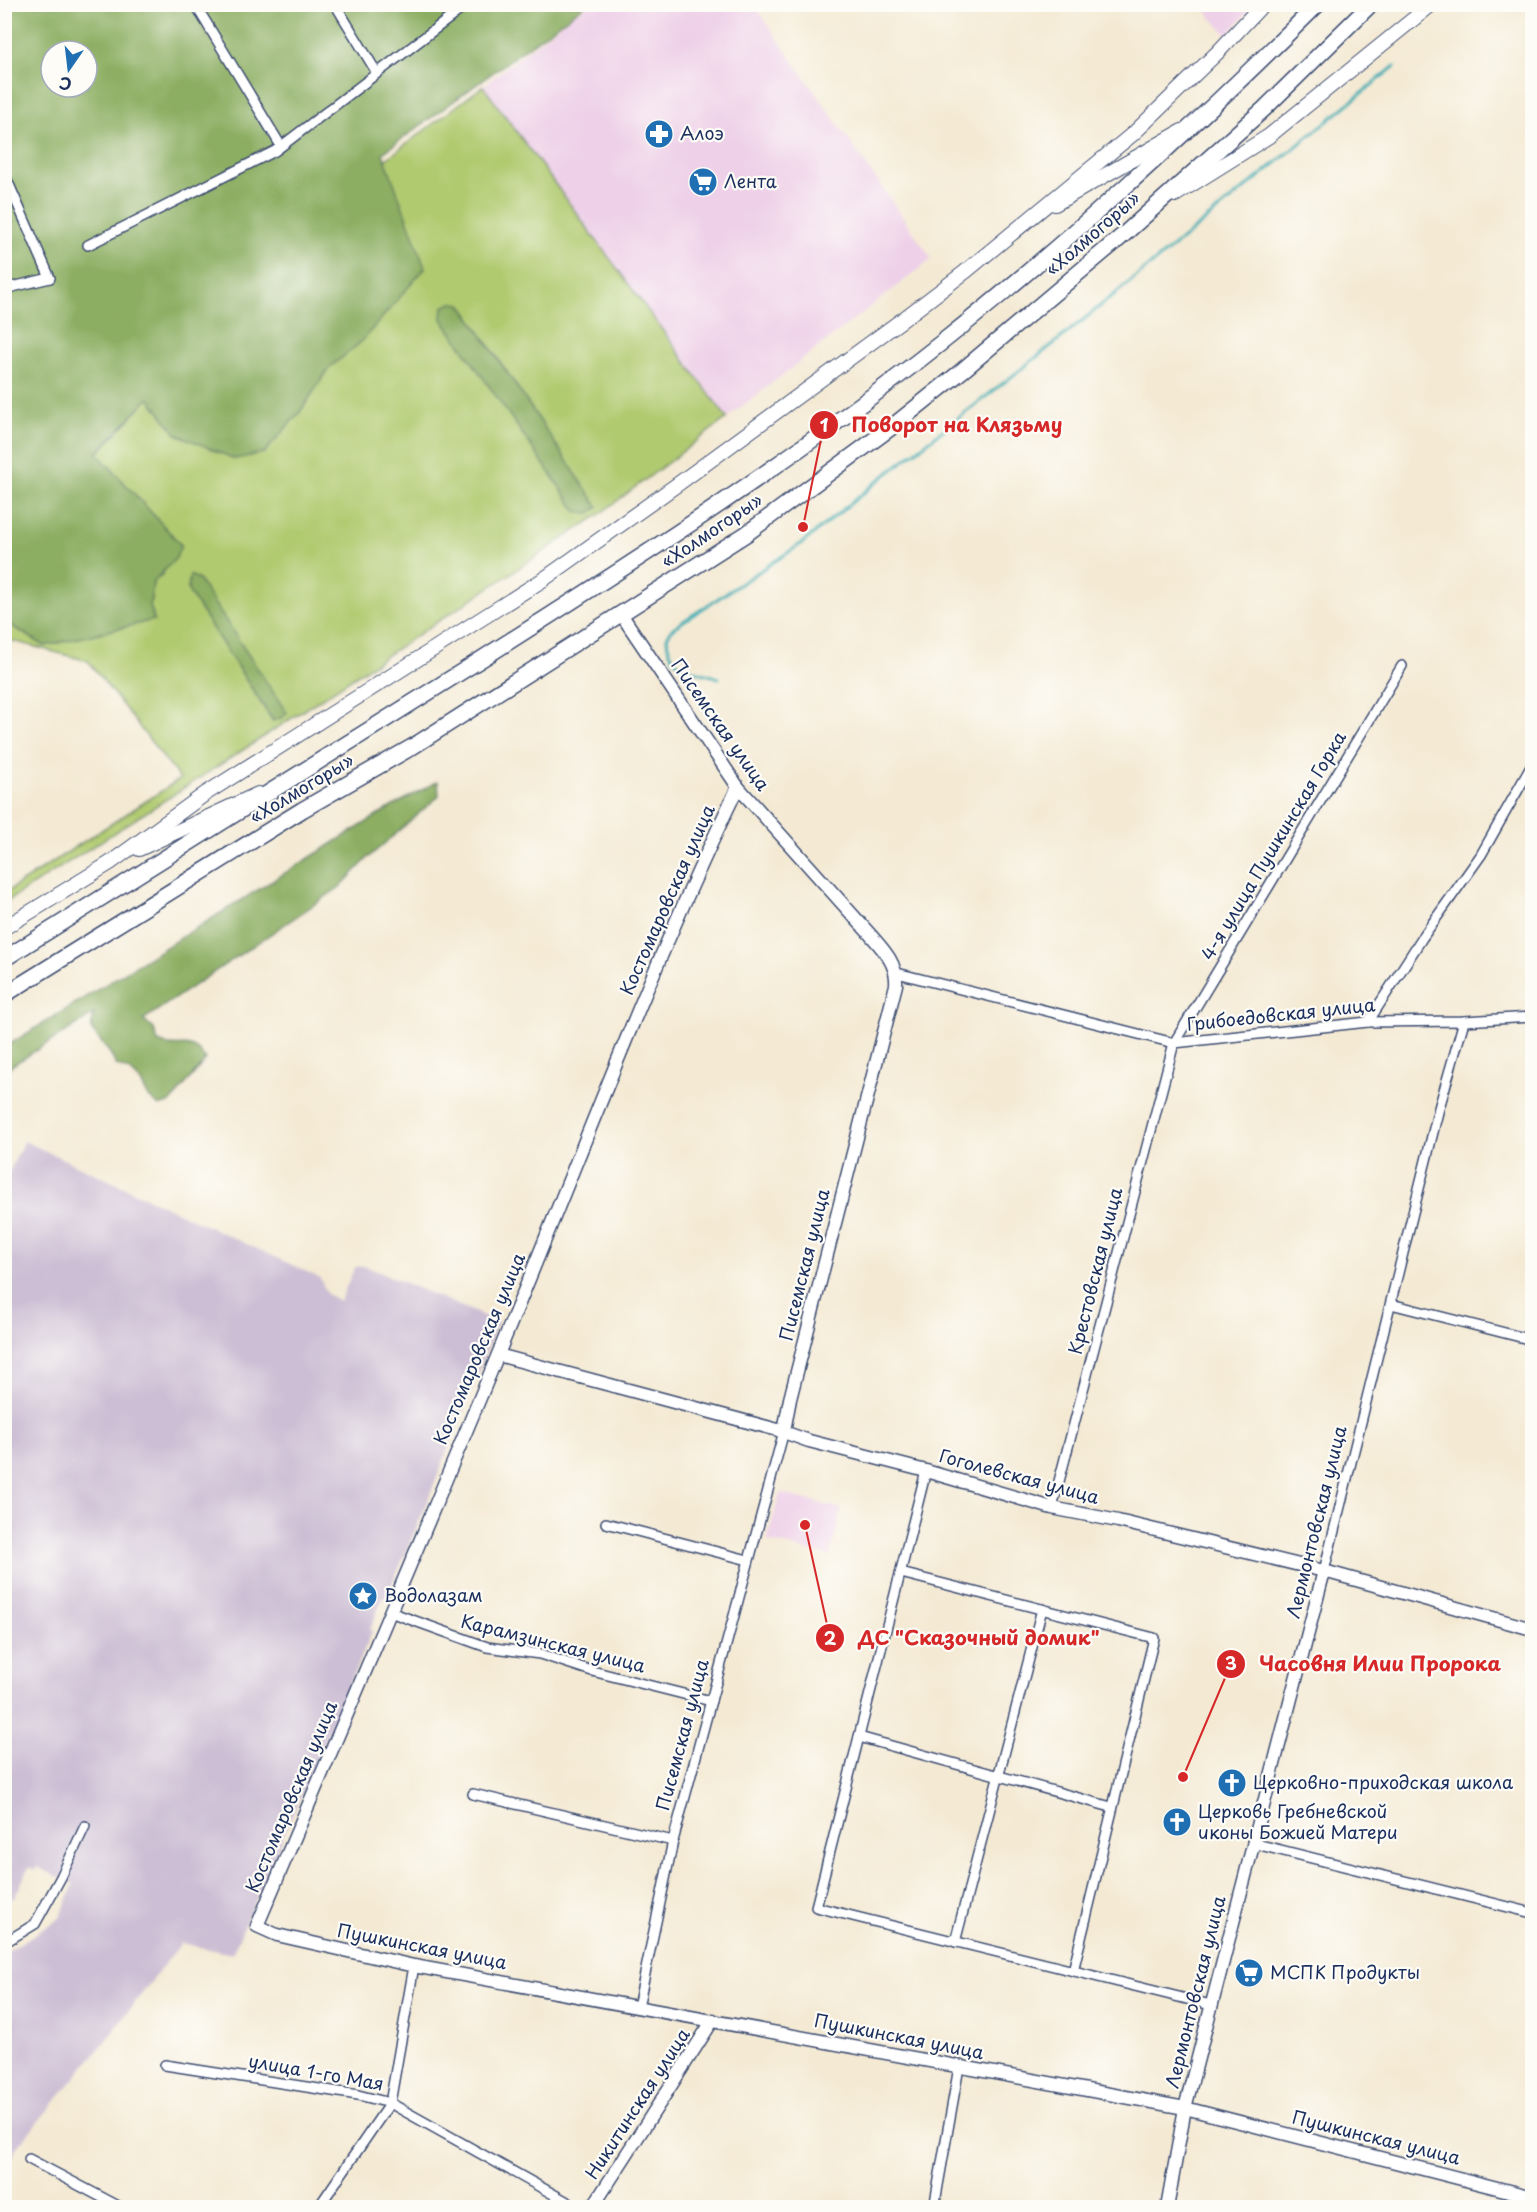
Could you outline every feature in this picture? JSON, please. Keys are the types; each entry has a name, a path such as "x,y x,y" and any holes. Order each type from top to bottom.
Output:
{"highway":[{"name":"«Холмогоры»","path":"4,959 606,581 802,448 941,344 1096,213 1318,4"},
{"name":"«Холмогоры»","path":"4,995 302,810 412,747 746,534 893,426 981,356 1264,109 1371,4"}],"main road":[{"path":"4,928 110,863 205,794 544,579 906,317 1134,133 1219,51 1263,4"},
{"path":"1148,212 1269,136 1432,4"},
{"path":"1027,220 1194,123"},
{"path":"110,863 304,772"}],"street":[{"path":"195,4 281,146"},
{"path":"336,4 377,73"},
{"path":"88,245 281,146 468,4"},
{"path":"4,173 50,278 4,289"},
{"name":"Писемская улица","path":"621,614 738,787 867,931 886,954 897,973 896,985 792,1388 784,1431 673,1841 638,2007"},
{"name":"4-я улица Пушкинская Горка","path":"1174,1043 1402,666"},
{"path":"1368,1022 1422,938 1481,855 1533,765"},
{"name":"Костомаровская улица","path":"258,1926 498,1355 624,1044 708,850 738,787"},
{"name":"Грибоедовская улица","path":"897,973 1174,1043 1368,1022 1533,1017"},
{"name":"Лермонтовская улица","path":"1167,2208 1185,2108 1324,1571 1439,1108 1464,1020"},
{"name":"Крестовская улица","path":"1052,1508 1174,1043"},
{"path":"1391,1304 1533,1340"},
{"name":"Гоголевская улица","path":"498,1355 784,1431 809,1441 927,1471 1052,1508 1118,1521 1324,1571 1533,1629"},
{"path":"927,1471 816,1907 1211,2005"},
{"path":"606,1523 748,1560"},
{"path":"901,1573 1154,1638 1111,1807 1073,1971"},
{"path":"955,1942 1042,1609"},
{"name":"Карамзинская улица","path":"390,1612 487,1647 540,1654 592,1671 711,1701"},
{"path":"859,1737 1111,1807"},
{"path":"473,1794 673,1841"},
{"path":"4,1943 35,1924 85,1826"},
{"path":"1252,1843 1533,1913"},
{"name":"Пушкинская улица","path":"258,1926 277,1935 414,1966 1185,2108 1533,2197"},
{"path":"318,2208 390,2103 414,1966"},
{"name":"Никитинская улица","path":"592,2208 713,2020"},
{"name":"улица 1-го Мая","path":"165,2065 358,2095 390,2103 579,2208"},
{"path":"934,2208 959,2067"},
{"path":"29,2159 122,2208"}],"shaded area":[{"path":"590,5 754,5 932,259 727,418 483,86 574,14"},
{"path":"1200,5 1254,5 1227,35"},
{"path":"24,1141 320,1278 327,1294 340,1301 355,1267 365,1266 498,1322 424,1510 386,1598 383,1597 370,1630 372,1632 232,1954 181,1943 96,2053 16,2148 13,2157 5,2167 5,1953 60,1918 74,1884 37,1867 35,1870 29,1867 14,1899 5,1894 4,1182"},
{"path":"780,1493 842,1509 830,1556 767,1541"}],"green space":[{"path":"5,5 585,5 383,153 425,268 361,342 329,368 300,412 264,453 235,459 176,434 149,398 97,453 181,545 176,558 153,582 150,605 154,620 45,646 5,622"},
{"path":"483,86 727,418 596,517 254,743 5,903 5,893 180,779 88,661 5,639 5,622 45,646 154,620 150,605 153,582 161,576 181,545 97,454 149,398 209,448 235,459 300,412 329,368 361,342 424,268 385,160","holes":["461,304 598,507 590,513","190,576 198,579 286,713 281,718 272,720 190,594"]},
{"path":"452,303 461,304 598,507 590,513 577,512 442,319 443,307"},
{"path":"190,575 198,579 287,713 281,718 273,721 190,594 188,589"},
{"path":"438,781 439,796 369,857 340,887 143,1020 154,1029 158,1042 173,1046 189,1046 200,1052 206,1059 171,1102 159,1106 148,1096 141,1082 130,1071 116,1065 91,1029 94,1014 5,1070 5,1047 388,809"}],"waterway":[{"path":"719,678 691,670 677,662 668,648 667,637 673,628 801,544 1056,342 1395,66"}],"place":[{"name":"Алоэ","path":"659,134"},
{"name":"Лента","path":"703,182"},
{"name":"Поворот на Клязьму","path":"803,527"},
{"name":"ДС \"Сказочный домик\"","path":"805,1525"},
{"name":"Водолазам","path":"363,1596"},
{"name":"Часовня Илии Пророка","path":"1183,1777"},
{"name":"Церковно-приходская школа","path":"1232,1783"},
{"name":"Церковь Гребневской иконы Божией Матери","path":"1177,1822"},
{"name":"МСПК Продукты","path":"1249,1973"}]}
